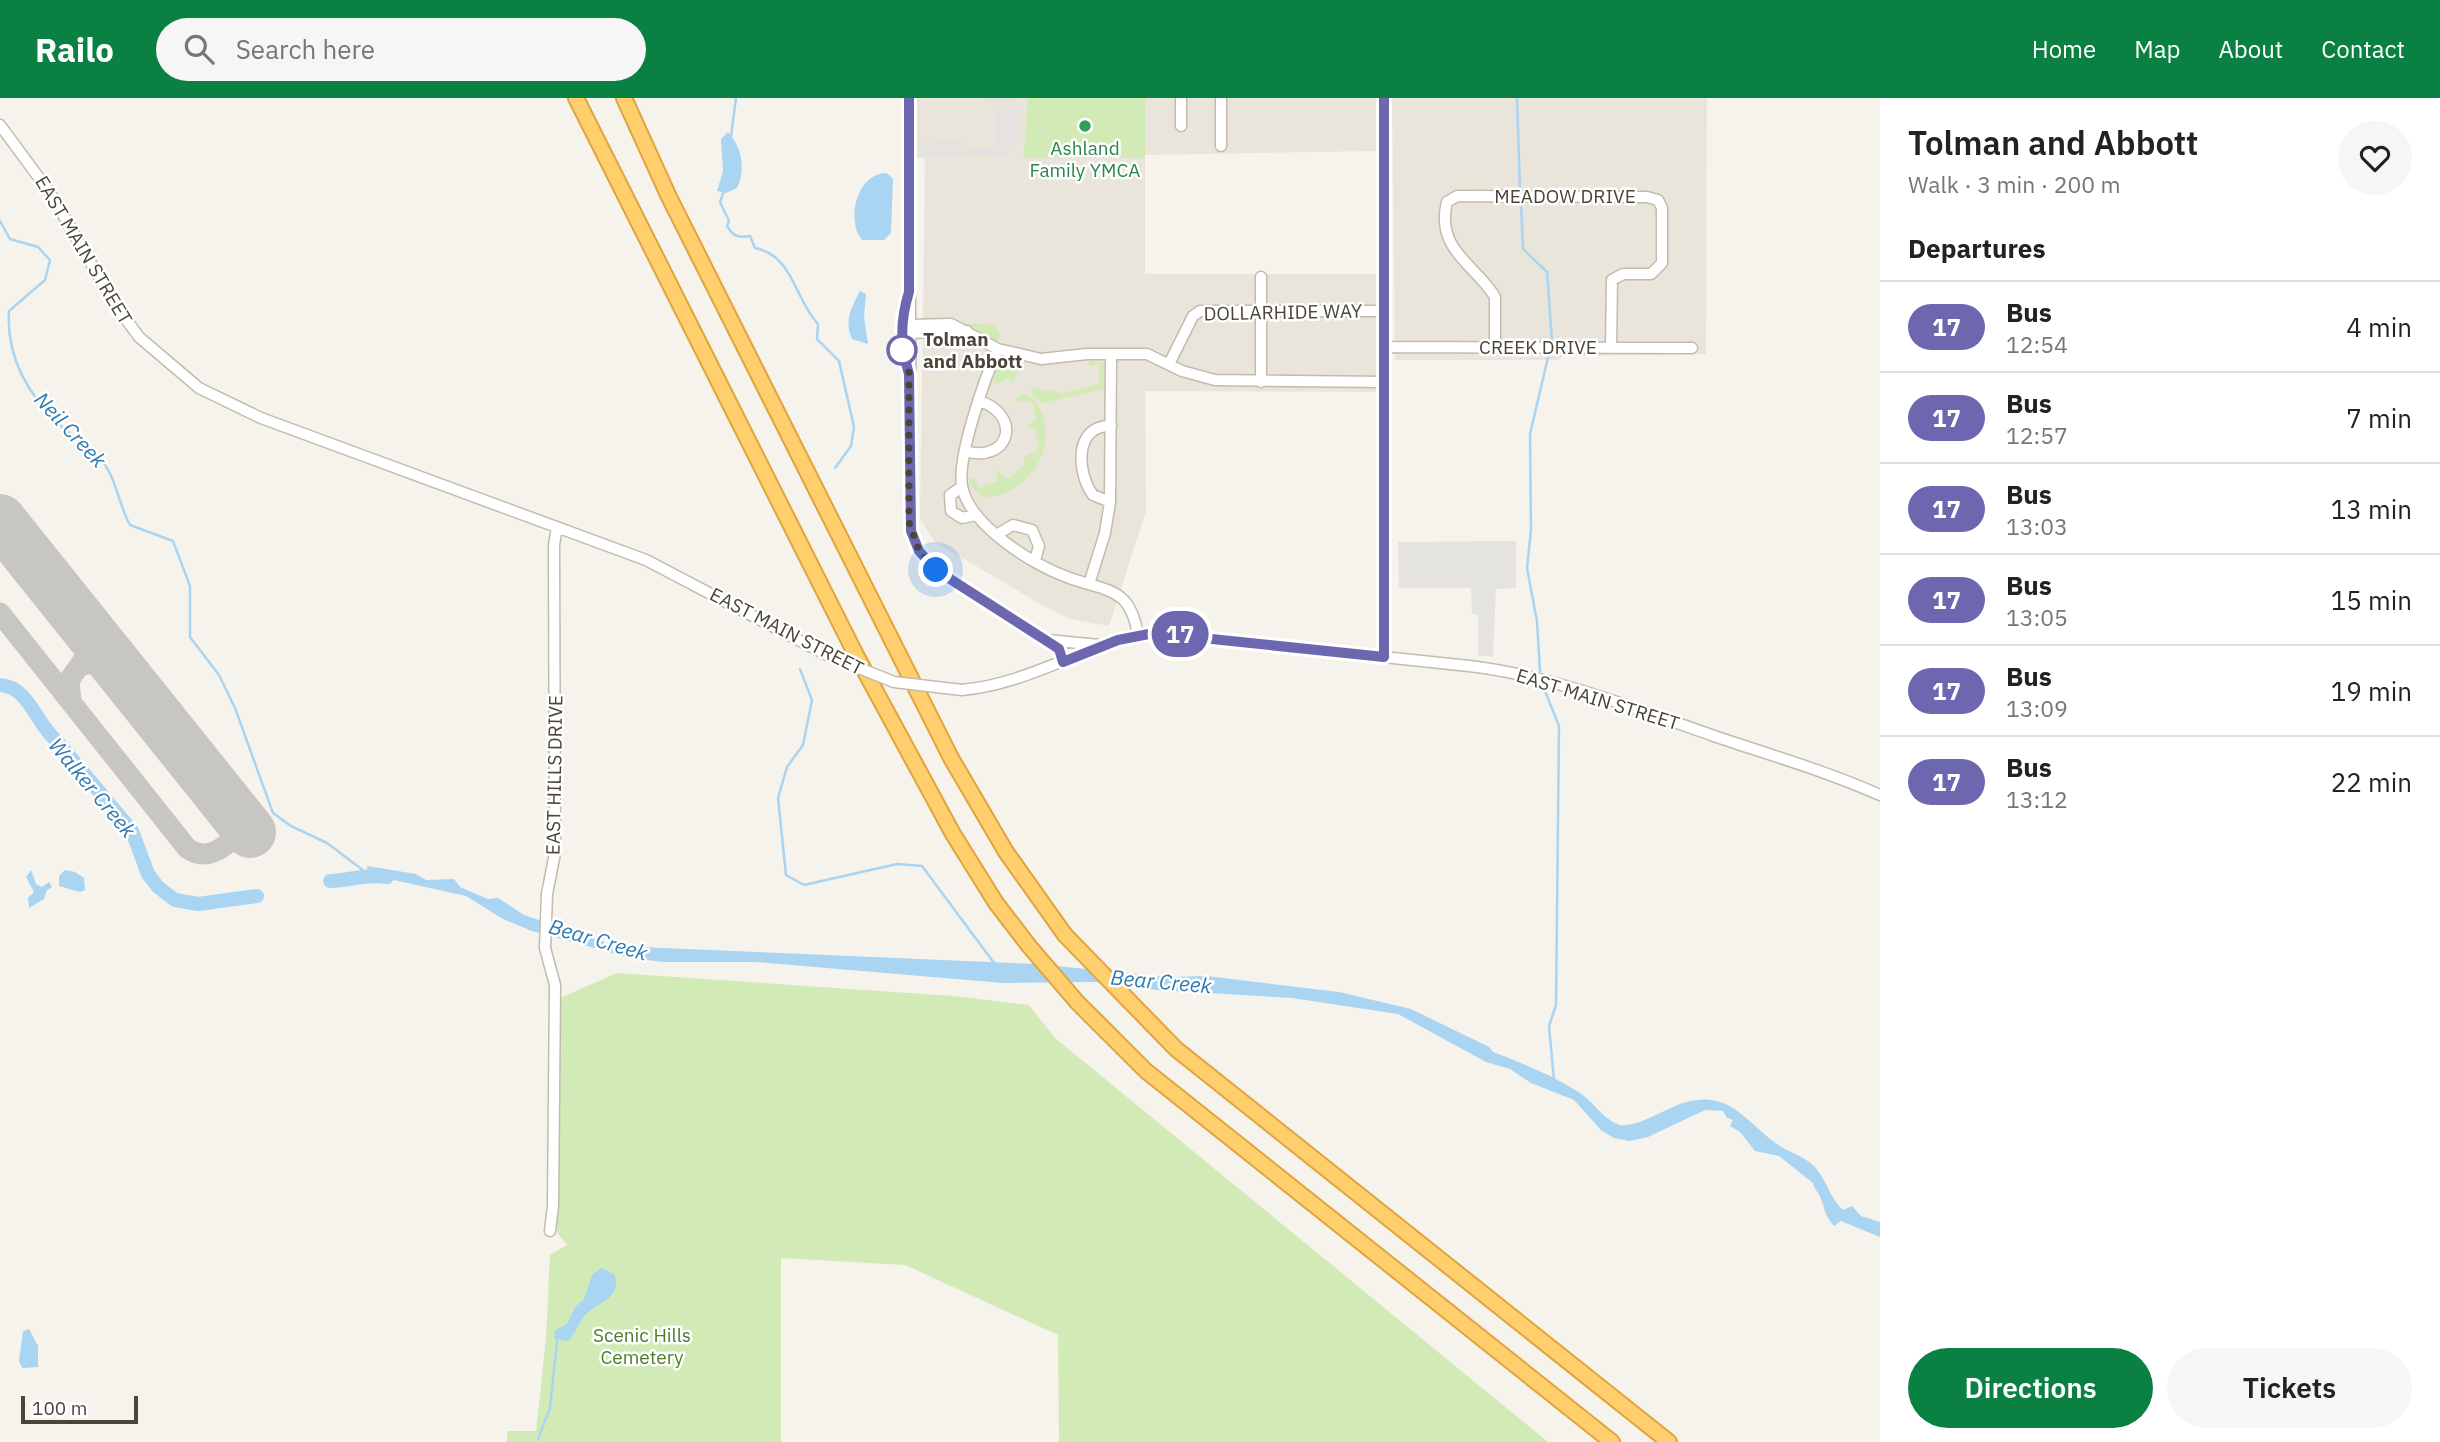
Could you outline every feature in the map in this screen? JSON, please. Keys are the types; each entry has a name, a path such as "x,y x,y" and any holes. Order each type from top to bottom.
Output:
{"highway":[{"path":"575,98 898,736 970,862 1029,946 1077,1002 1146,1071 1612,1442"},
{"path":"626,102 675,210 951,758 1006,852 1065,934 1135,1010 1176,1049 1669,1442"}],"street":[{"path":"909,98 909,522 914,541 936,570 1059,649 1063,662"},
{"path":"1181,98 1181,127"},
{"path":"1221,98 1221,146"},
{"path":"1384,98 1384,657"},
{"name":"EAST MAIN STREET","path":"0,125 51,194 126,323 151,349 190,382 261,418 670,570 829,656 894,682 962,690 1008,683 1104,645 1138,635 1168,633 1384,657 1507,671 1555,682 1822,771 1880,794"},
{"name":"MEADOW DRIVE","path":"1495,347 1495,297 1460,258 1450,236 1447,202 1457,196 1647,197 1658,200 1662,208 1662,263 1651,274 1623,274 1612,280 1611,347"},
{"path":"1261,277 1261,382"},
{"name":"DOLLARHIDE WAY","path":"1169,364 1193,316 1200,310 1385,310"},
{"path":"909,329 951,324 998,349 1041,359 1147,354 1215,380 1385,382"},
{"name":"CREEK DRIVE","path":"1385,347 1692,348"},
{"path":"998,349 965,451 962,487 976,515 996,535 1058,574 1123,597 1133,611 1138,635"},
{"path":"1089,584 1110,502 1111,354"},
{"path":"965,451 989,453 1000,446 1006,435 1003,415 980,401"},
{"path":"1110,502 1093,495 1080,469 1080,456 1094,429 1111,426"},
{"path":"962,487 950,495 951,510 962,518 976,515"},
{"path":"996,535 1013,524 1031,530 1039,546 1035,560"},
{"name":"EAST HILLS DRIVE","path":"550,1231 553,1206 555,985 545,938 546,910 555,853 554,545 557,527"},
{"path":"1043,638 1066,644 1104,645"}],"shaded area":[{"path":"917,98 1028,98 1023,158 1145,158 1145,274 1378,274 1377,392 1145,391 1146,511 1109,626 1070,619 1042,605 935,542 920,519 925,158 917,158"},
{"path":"985,98 1010,98 1011,104 1018,104 1017,150 1010,150 1010,156 917,156 917,149 924,148 924,141 964,140 964,148 1001,148 995,147 995,108 1002,105 998,100 993,105"},
{"path":"1145,98 1379,98 1378,151 1145,155"},
{"path":"1392,98 1707,98 1706,354 1563,356 1558,360 1395,360"},
{"path":"1516,541 1516,588 1496,589 1493,657 1478,655 1478,615 1472,614 1471,588 1399,588 1398,542"}],"green space":[{"name":"Ashland Family YMCA","path":"1028,98 1145,98 1145,158 1023,158"},
{"path":"968,323 995,325 1000,335 998,341 967,326"},
{"path":"1004,361 1018,367 1014,384 1008,378 998,384 993,380 997,368"},
{"path":"1089,361 1104,363 1104,389 1042,403 1032,395 1031,388 1064,393 1099,384 1099,365 1090,366"},
{"path":"1024,393 1033,399 1043,417 1046,433 1044,449 1028,477 1015,488 1000,495 983,497 970,485 969,479 973,478 980,487 998,481 996,470 1007,479 1025,465 1023,461 1028,454 1036,453 1040,442 1036,439 1037,431 1026,426 1036,421 1032,402 1017,402 1015,399"},
{"name":"Scenic Hills Cemetery","path":"617,973 953,996 1029,1005 1055,1038 1548,1442 1059,1442 1058,1335 905,1265 781,1258 781,1442 507,1442 507,1431 536,1431 546,1339 550,1255 567,1245 558,1234 556,1226 560,998"}],"water":[{"path":"728,132 737,145 742,166 737,188 726,193 717,191 723,171 721,139"},
{"path":"887,173 893,179 891,233 884,240 862,240 855,221 857,198 868,180"},
{"path":"860,291 866,294 864,317 868,344 852,339 849,326 851,309"},
{"name":"Bear Creek","path":"367,866 416,874 426,880 454,879 460,887 488,899 498,898 524,915 616,946 1035,964 1168,977 1207,976 1339,992 1411,1009 1489,1047 1493,1052 1538,1070 1570,1087 1617,1124 1632,1124 1686,1102 1701,1099 1726,1104 1777,1144 1814,1166 1843,1210 1852,1206 1861,1216 1880,1222 1880,1237 1841,1221 1834,1226 1813,1183 1779,1156 1755,1151 1740,1132 1730,1126 1733,1120 1727,1118 1723,1111 1705,1110 1648,1137 1629,1141 1614,1138 1601,1130 1574,1100 1531,1083 1510,1069 1486,1062 1398,1014 1292,998 1156,990 1095,982 1003,983 755,962 662,962 627,957 532,931 503,919 466,896 389,879 369,880"},
{"path":"31,870 36,884 42,887 49,882 52,887 47,890 44,899 29,908 28,898 34,892 26,877"},
{"path":"65,870 84,878 85,890 80,892 59,886 59,876"},
{"path":"601,1268 614,1274 616,1287 613,1293 585,1315 568,1341 554,1339 555,1330 567,1324 575,1307 584,1299 592,1275"},
{"path":"29,1329 38,1346 38,1367 22,1368 19,1361 23,1331"}],"waterway":[{"path":"731,136 736,98"},
{"path":"1517,98 1520,190"},
{"path":"724,191 720,202 729,221 729,229 736,236 750,236 755,248 778,259 818,324 817,339 839,361 854,427 851,446 835,468"},
{"path":"1521,203 1523,249 1547,272 1552,341"},
{"name":"Neil Creek","path":"0,221 10,239 38,247 50,260 45,280 9,311 11,344 29,388 49,414 95,453 105,465 130,525 173,541 190,586 190,637 219,675 235,708 273,813 291,826 327,843 368,874"},
{"path":"1540,671 1537,621 1527,568 1531,530 1530,434 1549,353"},
{"path":"800,669 812,700 803,745 787,767 778,798 786,875 804,885 897,864 922,866 997,967"},
{"name":"Walker Creek","path":"0,685 10,687 26,699 50,734 132,831 148,874 158,887 175,900 198,904 257,896"},
{"path":"1543,686 1559,726 1556,1005 1549,1026 1554,1080"},
{"name":"Walker Creek","path":"330,881 387,877"},
{"path":"538,1439 550,1408 557,1341"}],"taxiway":[{"path":"0,613 187,848 195,853 211,853 219,850 246,828"},
{"path":"71,702 69,681 88,649 84,624"},
{"path":"83,665 100,661 119,669"}],"runway":[{"path":"0,520 250,832"}],"bus line":[{"name":"17","path":"909,98 909,292 902,316 902,350 909,374 911,531 919,551 936,570 1059,649 1063,662 1118,640 1154,633 1384,657 1384,98"}],"place":[{"name":"Ashland Family YMCA","path":"1085,126"},
{"name":"Tolman and Abbott","path":"902,350"}],"route":[{"path":"902,350 909,357 909,522 919,551 936,570"}]}
